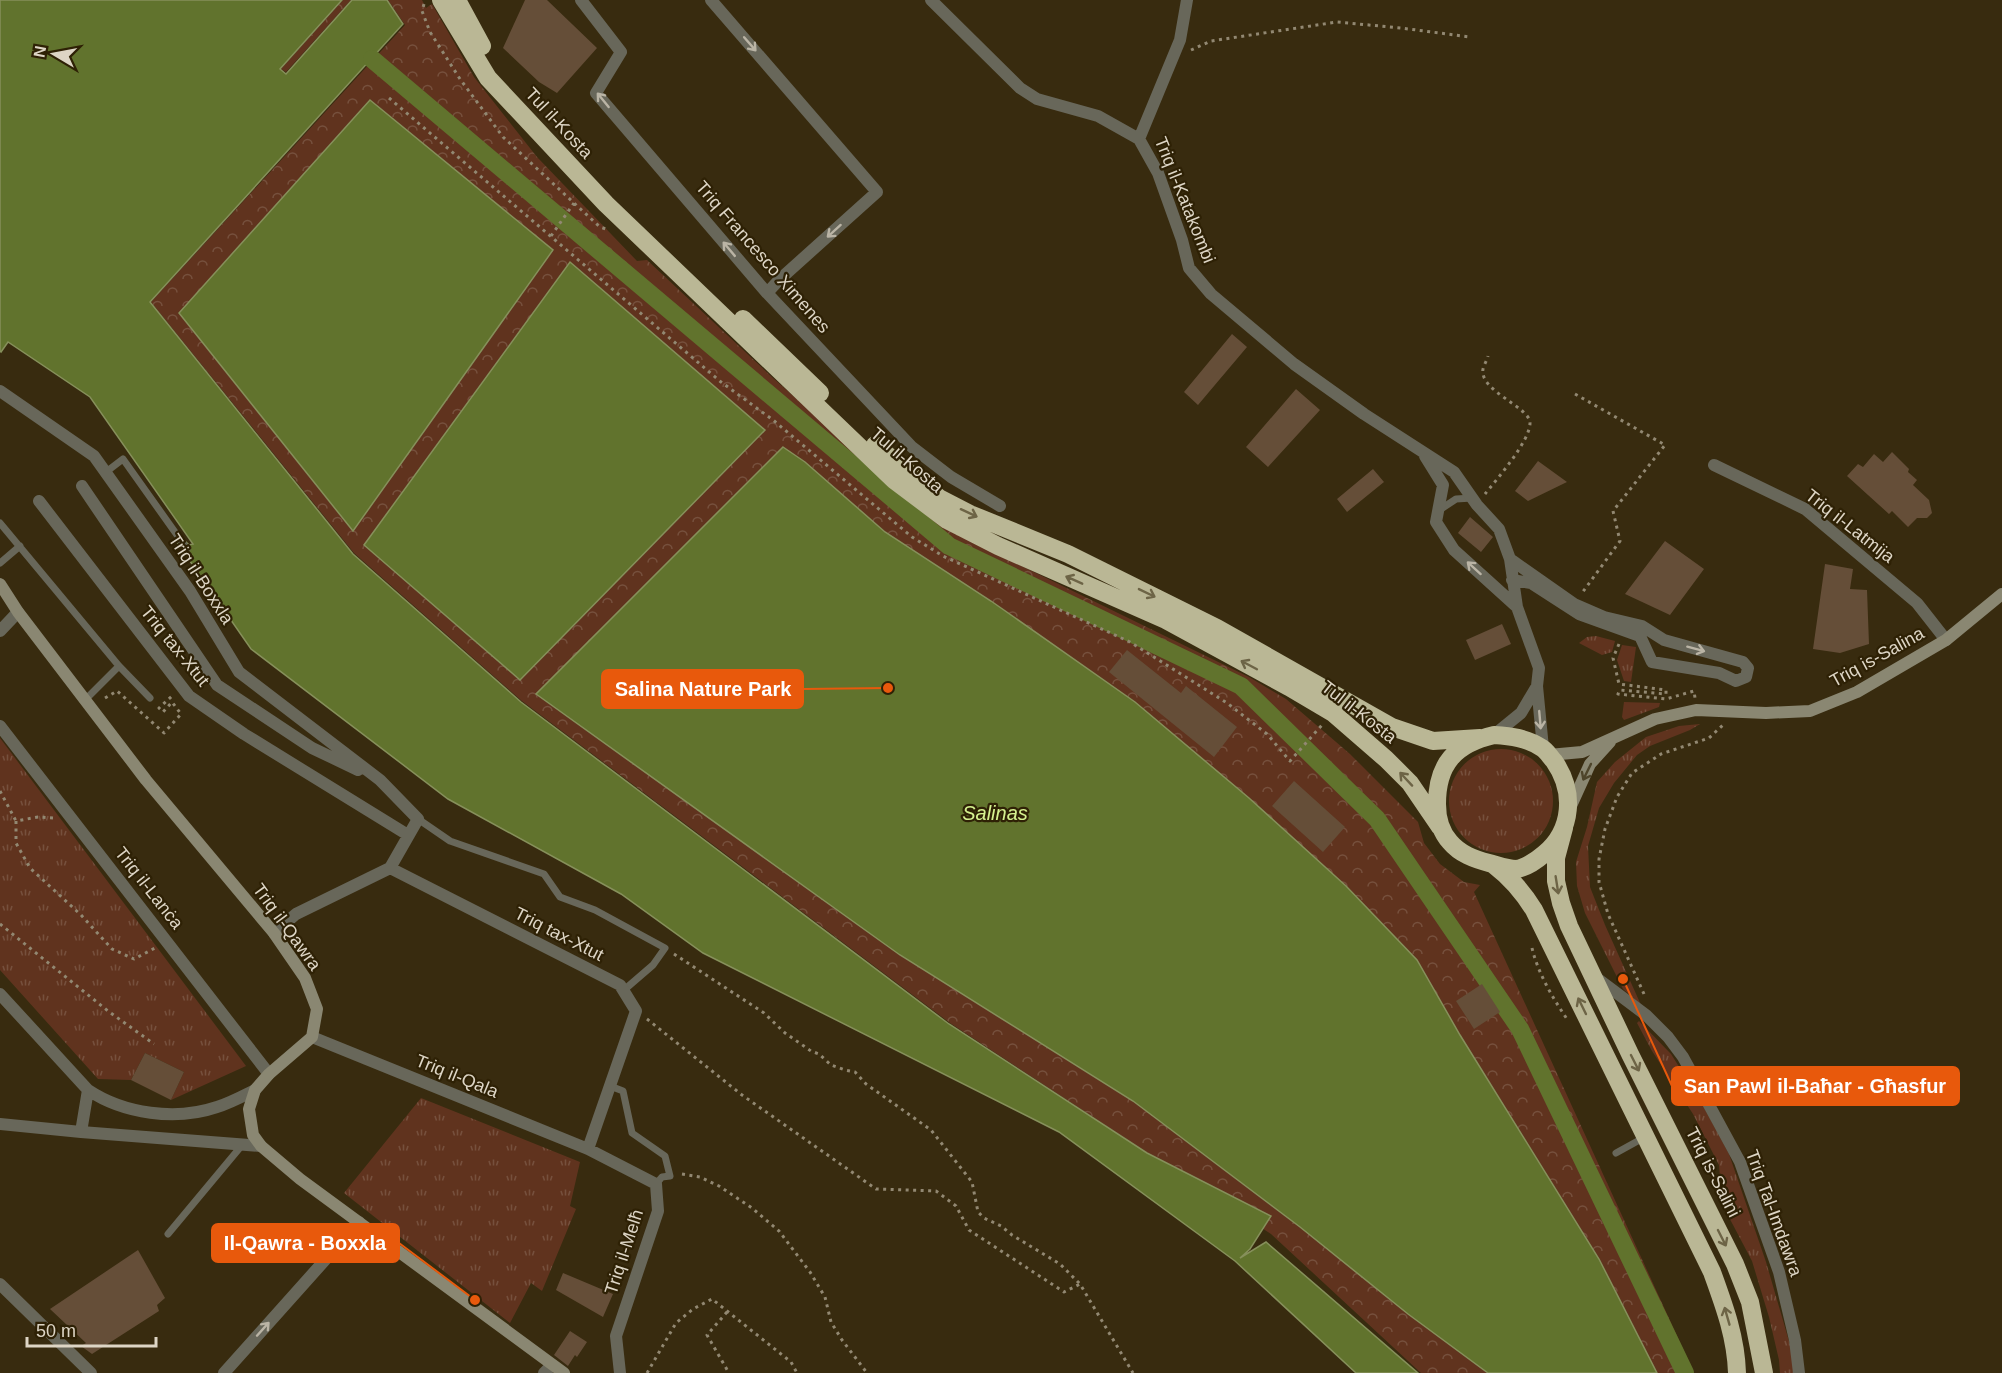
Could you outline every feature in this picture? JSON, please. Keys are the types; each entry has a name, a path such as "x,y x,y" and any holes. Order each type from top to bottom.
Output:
{"highway":[{"name":"Tul il-Kosta","path":"441,0 488,78 551,145 629,226 894,480 947,520 998,546 1166,620 1332,713 1386,759 1410,783 1440,827"},
{"name":"Tul il-Kosta","path":"457,0 495,70 572,155 886,456 939,498 970,514 1068,554 1207,623 1392,727 1432,741 1487,737"},
{"path":"1509,735 1524,739 1546,752 1562,773 1568,793 1566,820 1553,847 1537,861 1516,869 1470,858 1450,843 1440,827 1437,810 1437,782 1454,755 1466,745 1487,737 1509,735"},
{"name":"Triq is-Salini","path":"1566,820 1556,858 1556,880 1566,919 1735,1264 1750,1302 1764,1373"},
{"path":"1494,865 1510,877 1534,910 1712,1272 1727,1313 1736,1352 1737,1373"}],"street":[{"name":"Triq Francesco Ximenes","path":"581,0 621,52 596,93 767,293 912,447 951,477 1000,506"},
{"path":"711,0 877,192 767,293"},
{"path":"931,0 1020,87 1037,99 1098,116 1139,139"},
{"name":"Triq il-Katakombi","path":"1187,0 1180,40 1139,139 1158,173 1190,268 1211,294 1294,364 1425,455 1454,472 1474,501 1499,529 1510,559 1518,607 1539,668 1537,686 1546,752"},
{"name":"Triq il-Boxxla","path":"0,391 94,456 190,591 239,672 380,780 418,819"},
{"name":"Triq il-Katakombi","path":"1425,455 1443,485 1436,522 1454,550 1518,607"},
{"name":"Triq il-Latmija","path":"1714,465 1805,509 1917,603 1946,640"},
{"name":"Triq il-Boxxla","path":"82,486 217,685 312,748 380,780"},
{"name":"Triq tax-Xtut","path":"39,501 189,696 244,734 408,835"},
{"path":"1510,559 1574,604 1604,617 1642,626 1664,640 1743,662 1748,668 1746,677 1736,681 1719,673 1652,662 1640,636 1579,614 1531,583 1512,580"},
{"name":"Triq il-Qawra","path":"0,584 18,612 146,780 274,933 305,978 317,1009 312,1037"},
{"name":"Triq is-Salina","path":"1546,752 1582,752 1655,719 1696,710 1766,713 1810,711 1857,692 1946,640 2002,594"},
{"name":"Triq il-Qawra","path":"0,603 18,612"},
{"path":"0,631 18,612"},
{"path":"1487,737 1521,713 1537,686"},
{"name":"Triq il-Lanċa","path":"0,726 269,1074"},
{"name":"Triq is-Salina","path":"1566,820 1590,764 1615,736"},
{"path":"274,933 296,914 390,868 418,819"},
{"name":"Triq tax-Xtut","path":"390,868 620,984 636,1011"},
{"name":"Triq Tal-Imdawra","path":"1591,973 1646,1015 1668,1037 1683,1057 1740,1162 1779,1272 1795,1340 1799,1373"},
{"path":"0,994 88,1090 113,1103 136,1110 189,1114 215,1108 255,1090"},
{"path":"636,1011 588,1149 656,1184"},
{"path":"312,1037 269,1074 255,1090 249,1109 253,1135 261,1146 300,1179 548,1369 564,1373"},
{"name":"Triq il-Qala","path":"312,1037 588,1149"},
{"path":"81,1132 88,1090"},
{"path":"0,1124 261,1146"},
{"name":"Triq il-Melħ","path":"620,1373 616,1336 658,1211 656,1184"},
{"path":"224,1373 359,1222"},
{"path":"0,1284 91,1373"}],"lane":[{"path":"106,472 123,459 187,549"},
{"path":"1438,511 1456,499 1474,501"},
{"path":"0,523 120,666 150,698"},
{"path":"0,563 20,546"},
{"path":"85,700 120,666"},
{"path":"418,819 450,841 544,874 560,897 595,910 665,948 653,964 624,990"},
{"path":"610,1086 623,1091 632,1133 664,1156 670,1176 662,1177 656,1184"},
{"path":"1616,1153 1646,1137"},
{"path":"168,1234 243,1144"}],"path":[{"path":"389,98 551,236 574,203 503,137 460,79 430,32 422,10 424,0"},
{"path":"1173,58 1210,41 1337,22 1470,37"},
{"path":"1474,501 1511,461 1530,425 1529,417 1503,398 1484,377 1483,370 1488,356"},
{"path":"1574,604 1620,541 1613,511 1665,445 1575,394"},
{"path":"1621,640 1613,658 1619,684 1666,690 1666,694 1620,690 1618,694 1666,699"},
{"path":"1645,996 1608,914 1599,882 1599,858 1605,829 1617,797 1632,773 1660,754 1709,738 1737,711"},
{"path":"1290,761 1316,732"},
{"path":"0,791 16,821 16,843 30,868 81,915 112,949 134,959 167,941"},
{"path":"16,821 39,817 73,819"},
{"path":"0,924 108,1011 154,1044"},
{"path":"1529,939 1534,958 1552,997 1570,1024"},
{"path":"665,948 764,1013 785,1033 819,1054 831,1065 855,1072 866,1084 931,1130 972,1182 978,1212 984,1218 1001,1226 1060,1264 1080,1284 1133,1373"},
{"path":"636,1011 742,1095 876,1190 936,1191 956,1206 969,1230 1064,1292 1080,1284"},
{"path":"670,1176 680,1174 700,1177 719,1186 752,1208 779,1231 810,1272 825,1297 831,1322 867,1373"},
{"path":"647,1373 676,1323 693,1309 712,1299 790,1362 796,1373"},
{"path":"727,1312 707,1335 729,1373"}],"green space":[{"path":"343,0 351,0 286,72 281,69"},
{"path":"388,0 422,0 426,8 432,4 474,77 537,157 637,261 647,260 773,378 950,531 1249,677 1286,699 1350,754 1418,822 1424,843 1440,864 1464,882 1480,885 1474,892 1694,1373 1421,1373 1271,1234 950,1023 522,701 354,553 151,302 405,25"},
{"path":"1596,636 1615,641 1612,652 1602,655 1579,643 1587,637"},
{"path":"1622,645 1636,647 1631,682 1624,681 1617,660"},
{"path":"1624,702 1660,703 1659,707 1624,720 1622,717"},
{"path":"1700,724 1650,746 1637,755 1614,783 1599,808 1588,846 1590,887 1641,1005 1623,989 1585,913 1577,886 1576,862 1597,782 1615,762 1646,737 1679,726"},
{"path":"0,738 246,1066 171,1100 184,1072 145,1053 131,1080 98,1079 0,970"},
{"path":"1501,749 1521,753 1538,764 1549,781 1553,801 1549,821 1538,838 1521,849 1501,853 1481,849 1464,838 1453,821 1449,801 1453,781 1464,764 1481,753"},
{"path":"1639,1021 1671,1054 1700,1100 1729,1154 1766,1262 1793,1355 1793,1373 1780,1373 1769,1317 1752,1261 1722,1204 1719,1165 1693,1114 1652,1051 1637,1023"},
{"path":"421,1098 580,1162 570,1206 576,1209 542,1291 531,1283 510,1323 344,1193"}],"water":[{"path":"0,0 342,0 280,69 286,74 352,0 387,0 403,24 150,302 353,554 521,702 949,1024 1147,1153 1271,1216 1250,1249 1240,1258 1266,1242 1418,1373 1356,1373 1235,1261 1059,1132 703,953 621,894 448,799 251,649 176,541 182,538 189,545 193,544 90,397 8,342 0,351"},
{"path":"370,100 553,250 353,531 179,313"},
{"path":"570,262 765,430 520,680 364,545"},
{"name":"Salinas","path":"783,447 805,462 885,532 991,601 1135,702 1249,798 1346,886 1417,960 1460,1035 1599,1259 1657,1373 1488,1373 1408,1314 1300,1227 1133,1101 900,955 536,694"}],"building":[{"path":"525,0 547,0 597,48 557,93 539,82 503,48"},
{"path":"1232,334 1247,347 1198,405 1184,392"},
{"path":"1296,389 1320,410 1268,467 1246,447"},
{"path":"1892,452 1917,480 1913,485 1929,500 1932,513 1927,518 1917,518 1908,527 1892,511 1889,514 1847,476 1858,464 1863,467 1874,454 1883,462"},
{"path":"1538,461 1567,482 1528,501 1515,491"},
{"path":"1373,469 1384,482 1347,512 1337,499"},
{"path":"1470,517 1493,537 1481,552 1458,533"},
{"path":"1665,541 1704,569 1670,615 1625,594"},
{"path":"1825,564 1853,569 1850,589 1867,590 1869,644 1840,653 1813,649"},
{"path":"1502,624 1511,644 1475,660 1466,640"},
{"path":"1127,650 1181,693 1186,686 1237,727 1214,757 1109,672"},
{"path":"1294,781 1345,827 1323,852 1272,806"},
{"path":"1482,984 1500,1012 1474,1029 1456,1001"},
{"path":"145,1053 184,1072 171,1100 131,1080"},
{"path":"138,1250 165,1298 157,1305 159,1311 92,1354 81,1346 86,1343 50,1309"},
{"path":"563,1273 613,1294 603,1317 556,1290"},
{"path":"570,1331 587,1342 568,1366 554,1355"}],"waterway":[{"path":"372,59 949,546 1241,686 1377,819 1520,1029 1685,1373"}],"place":[{"name":"Salina Nature Park","path":"888,688"},
{"name":"San Pawl il-Baħar - Għasfur","path":"1623,979"},
{"name":"Il-Qawra - Boxxla","path":"475,1300"}]}
